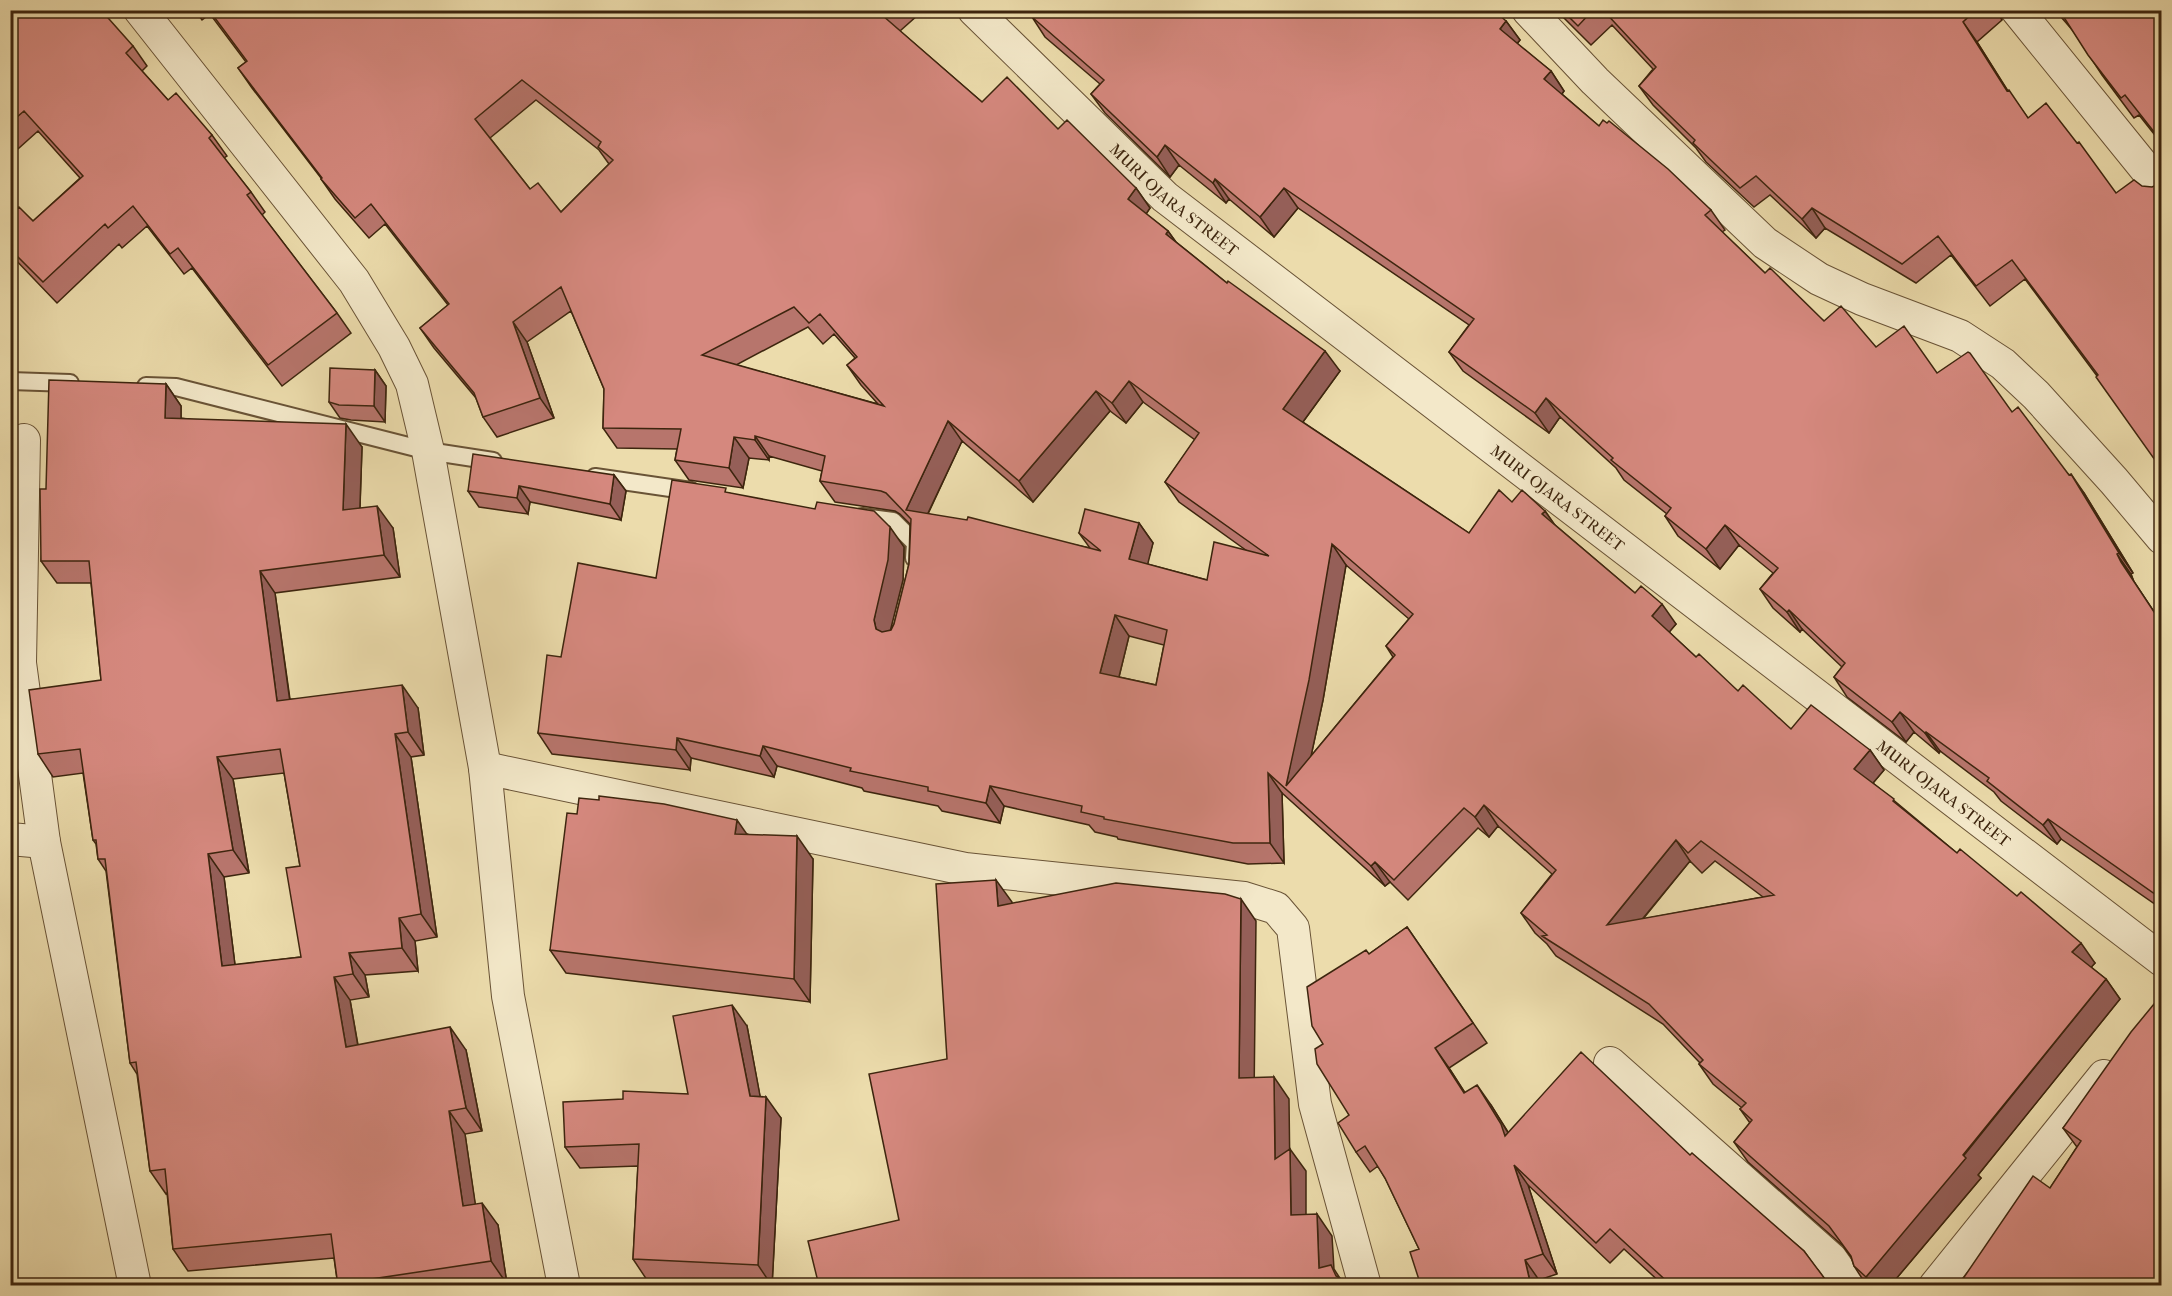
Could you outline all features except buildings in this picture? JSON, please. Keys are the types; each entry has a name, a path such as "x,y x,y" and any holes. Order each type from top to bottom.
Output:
{"street":[{"path":"140,10 354,281 394,347 412,384 428,451 485,768 508,996 564,1286"},
{"name":"MURI OJARA STREET","path":"974,10 1165,196 2162,960"},
{"path":"1528,10 1595,81 1765,243 1819,279 1862,299 1960,336 2003,363 2114,481 2162,538"},
{"path":"2017,10 2162,189"},
{"path":"24,440 20,663 44,842 65,955 135,1286"},
{"path":"485,768 964,869 1244,898 1276,908 1293,928 1315,1104 1365,1286"},
{"path":"10,839 44,842"},
{"path":"1935,1286 2125,1049"},
{"path":"1610,1063 1832,1259 1850,1286"}],"lane":[{"path":"10,381 81,384"},
{"path":"128,385 176,387 428,451 509,464"},
{"path":"579,474 707,494"},
{"path":"846,514 893,522 915,543 913,572"}]}
